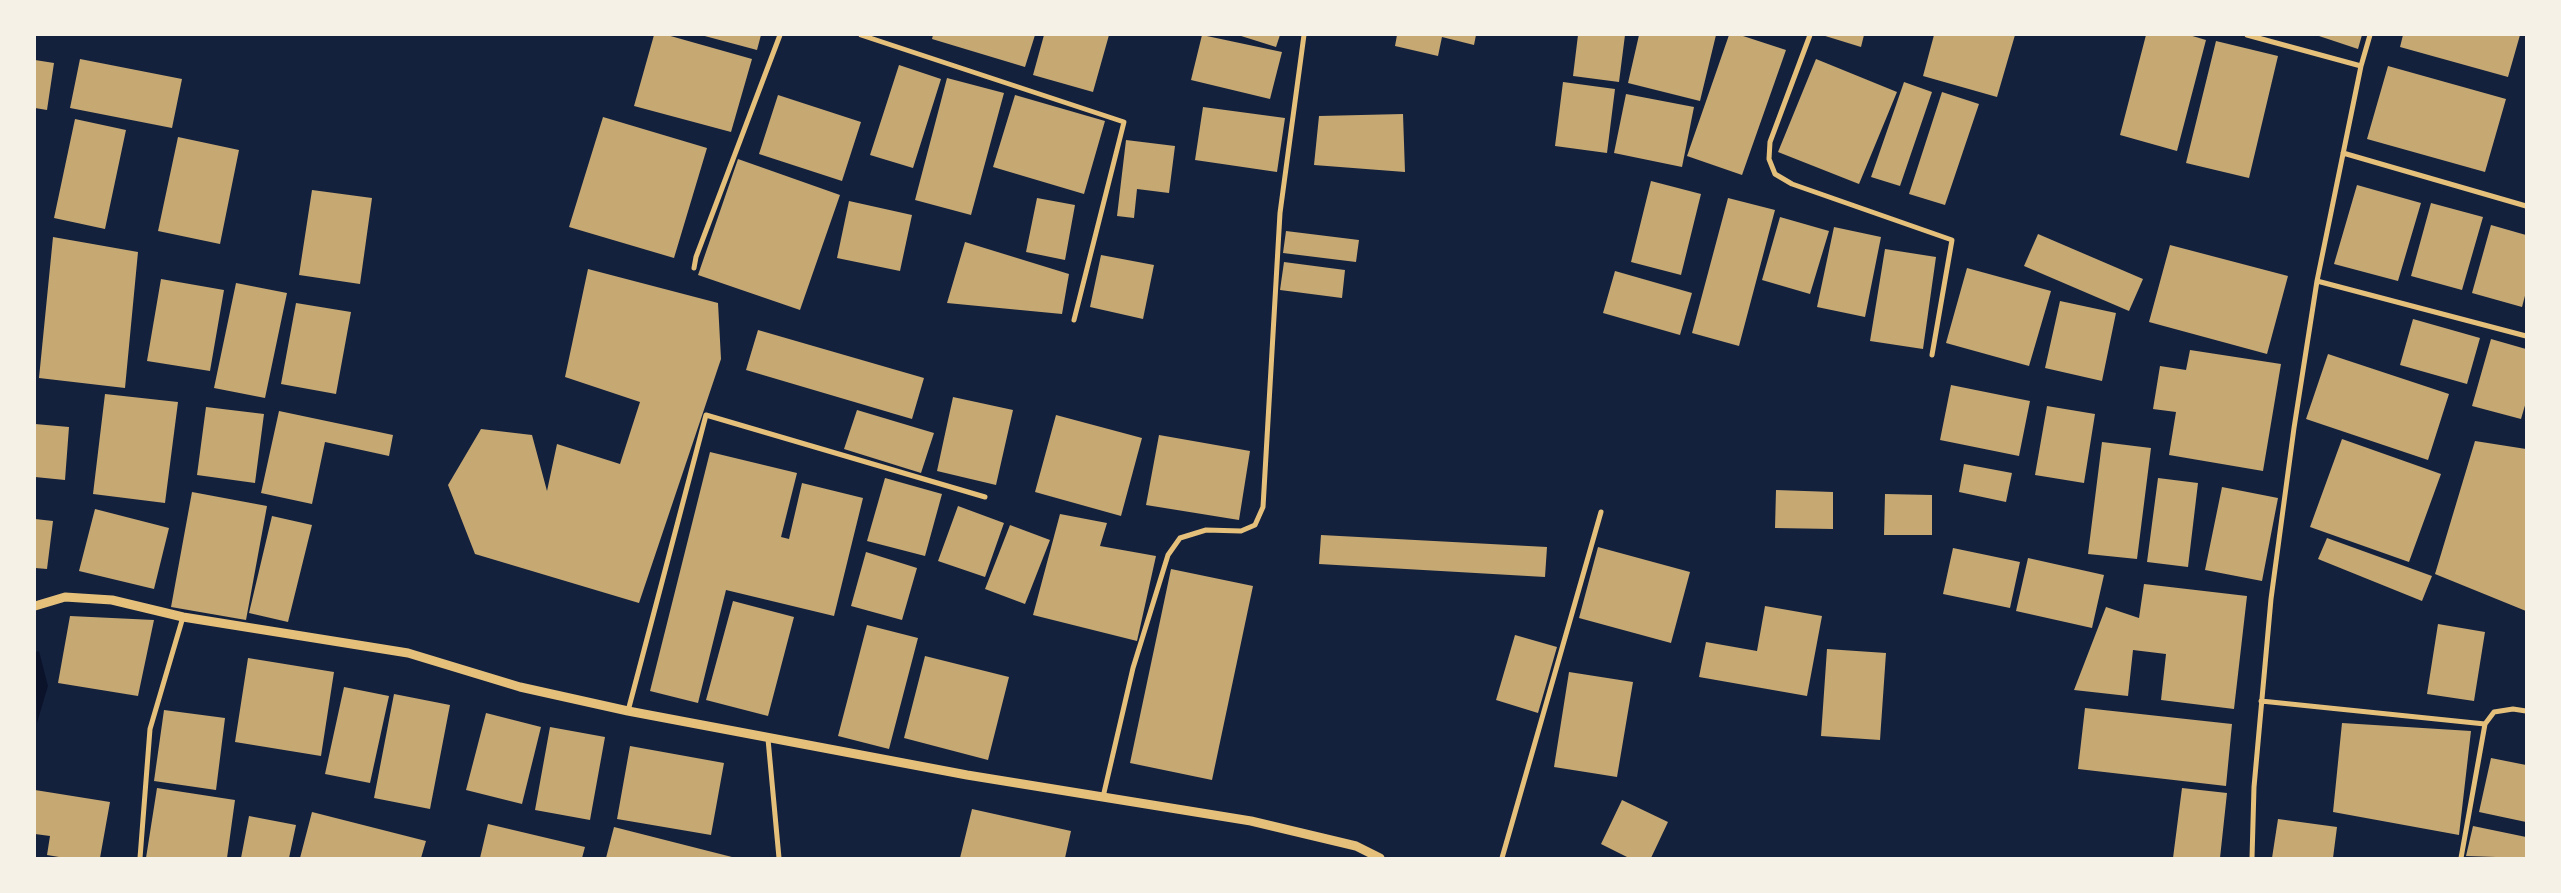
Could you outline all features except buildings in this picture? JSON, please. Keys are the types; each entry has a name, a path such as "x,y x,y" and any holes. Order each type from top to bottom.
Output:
{"street":[{"path":"694,268 696,257 780,35"},
{"path":"861,35 1124,122 1074,320"},
{"path":"1103,797 1133,668 1168,555 1180,538 1206,530 1241,531 1256,525 1263,507 1280,213 1304,35"},
{"path":"1810,35 1770,142 1769,159 1775,174 1792,184 1952,240 1932,354"},
{"path":"2247,35 2361,66"},
{"path":"2252,858 2254,787 2271,598 2317,281 2361,66 2370,35"},
{"path":"2343,153 2526,206"},
{"path":"2317,281 2526,336"},
{"path":"628,711 706,415 985,497"},
{"path":"1502,858 1602,512"},
{"path":"35,606 66,597 112,600 183,617 408,653 520,687 628,711 768,739 1251,821 1356,846 1380,858"},
{"path":"140,858 150,729 183,617"},
{"path":"2261,701 2485,724"},
{"path":"2461,858 2485,724 2494,712 2513,709 2526,711"},
{"path":"768,739 779,858"}],"water":[{"path":"39,651 48,686 37,723 35,652"}]}
